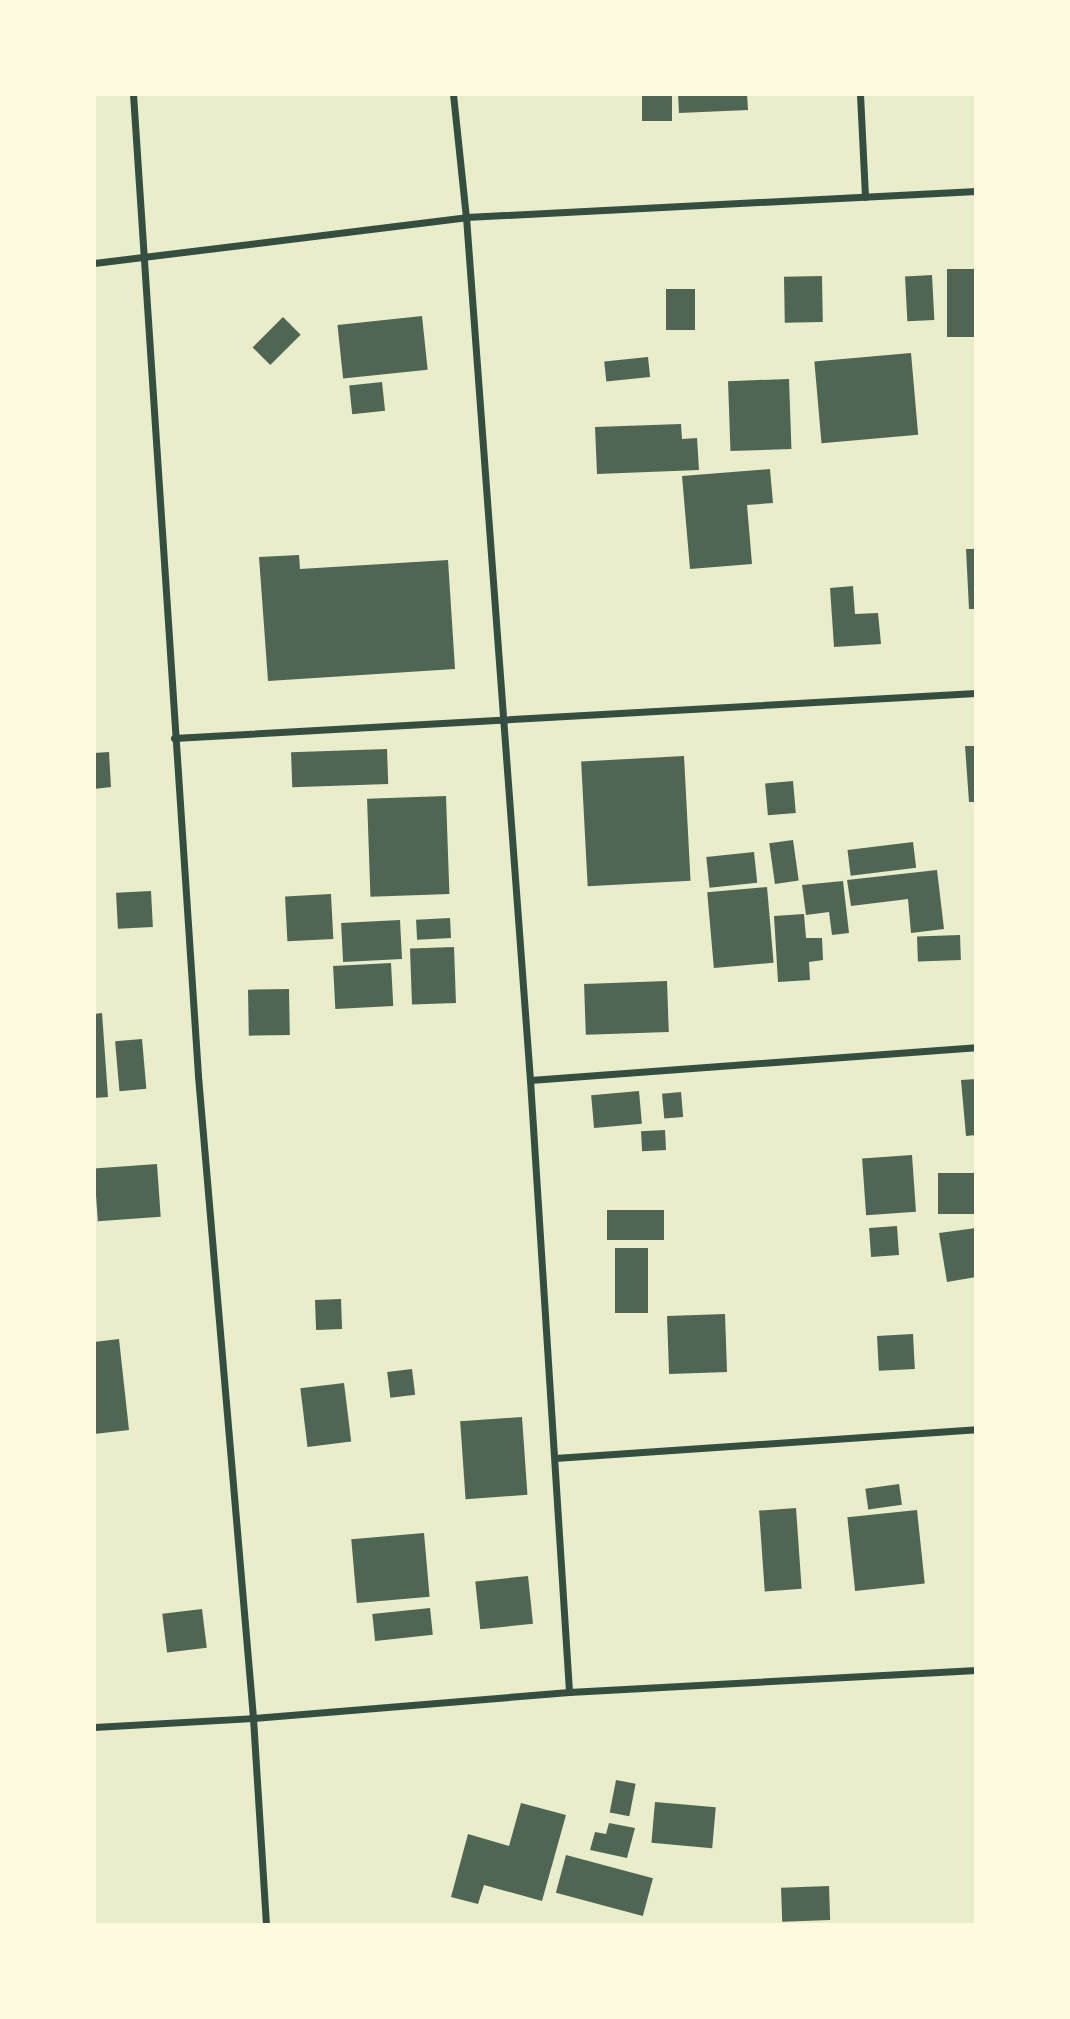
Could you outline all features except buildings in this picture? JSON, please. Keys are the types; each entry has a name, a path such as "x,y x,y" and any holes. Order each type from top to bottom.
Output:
{"street":[{"path":"133,94 198,1076 253,1718 266,1924"},
{"path":"453,94 466,217 530,1080 569,1692"},
{"path":"860,94 865,197"},
{"path":"94,263 466,217 975,191"},
{"path":"174,738 975,694"},
{"path":"530,1080 975,1047"},
{"path":"555,1458 975,1429"},
{"path":"94,1727 253,1718 569,1692 975,1670"}]}
